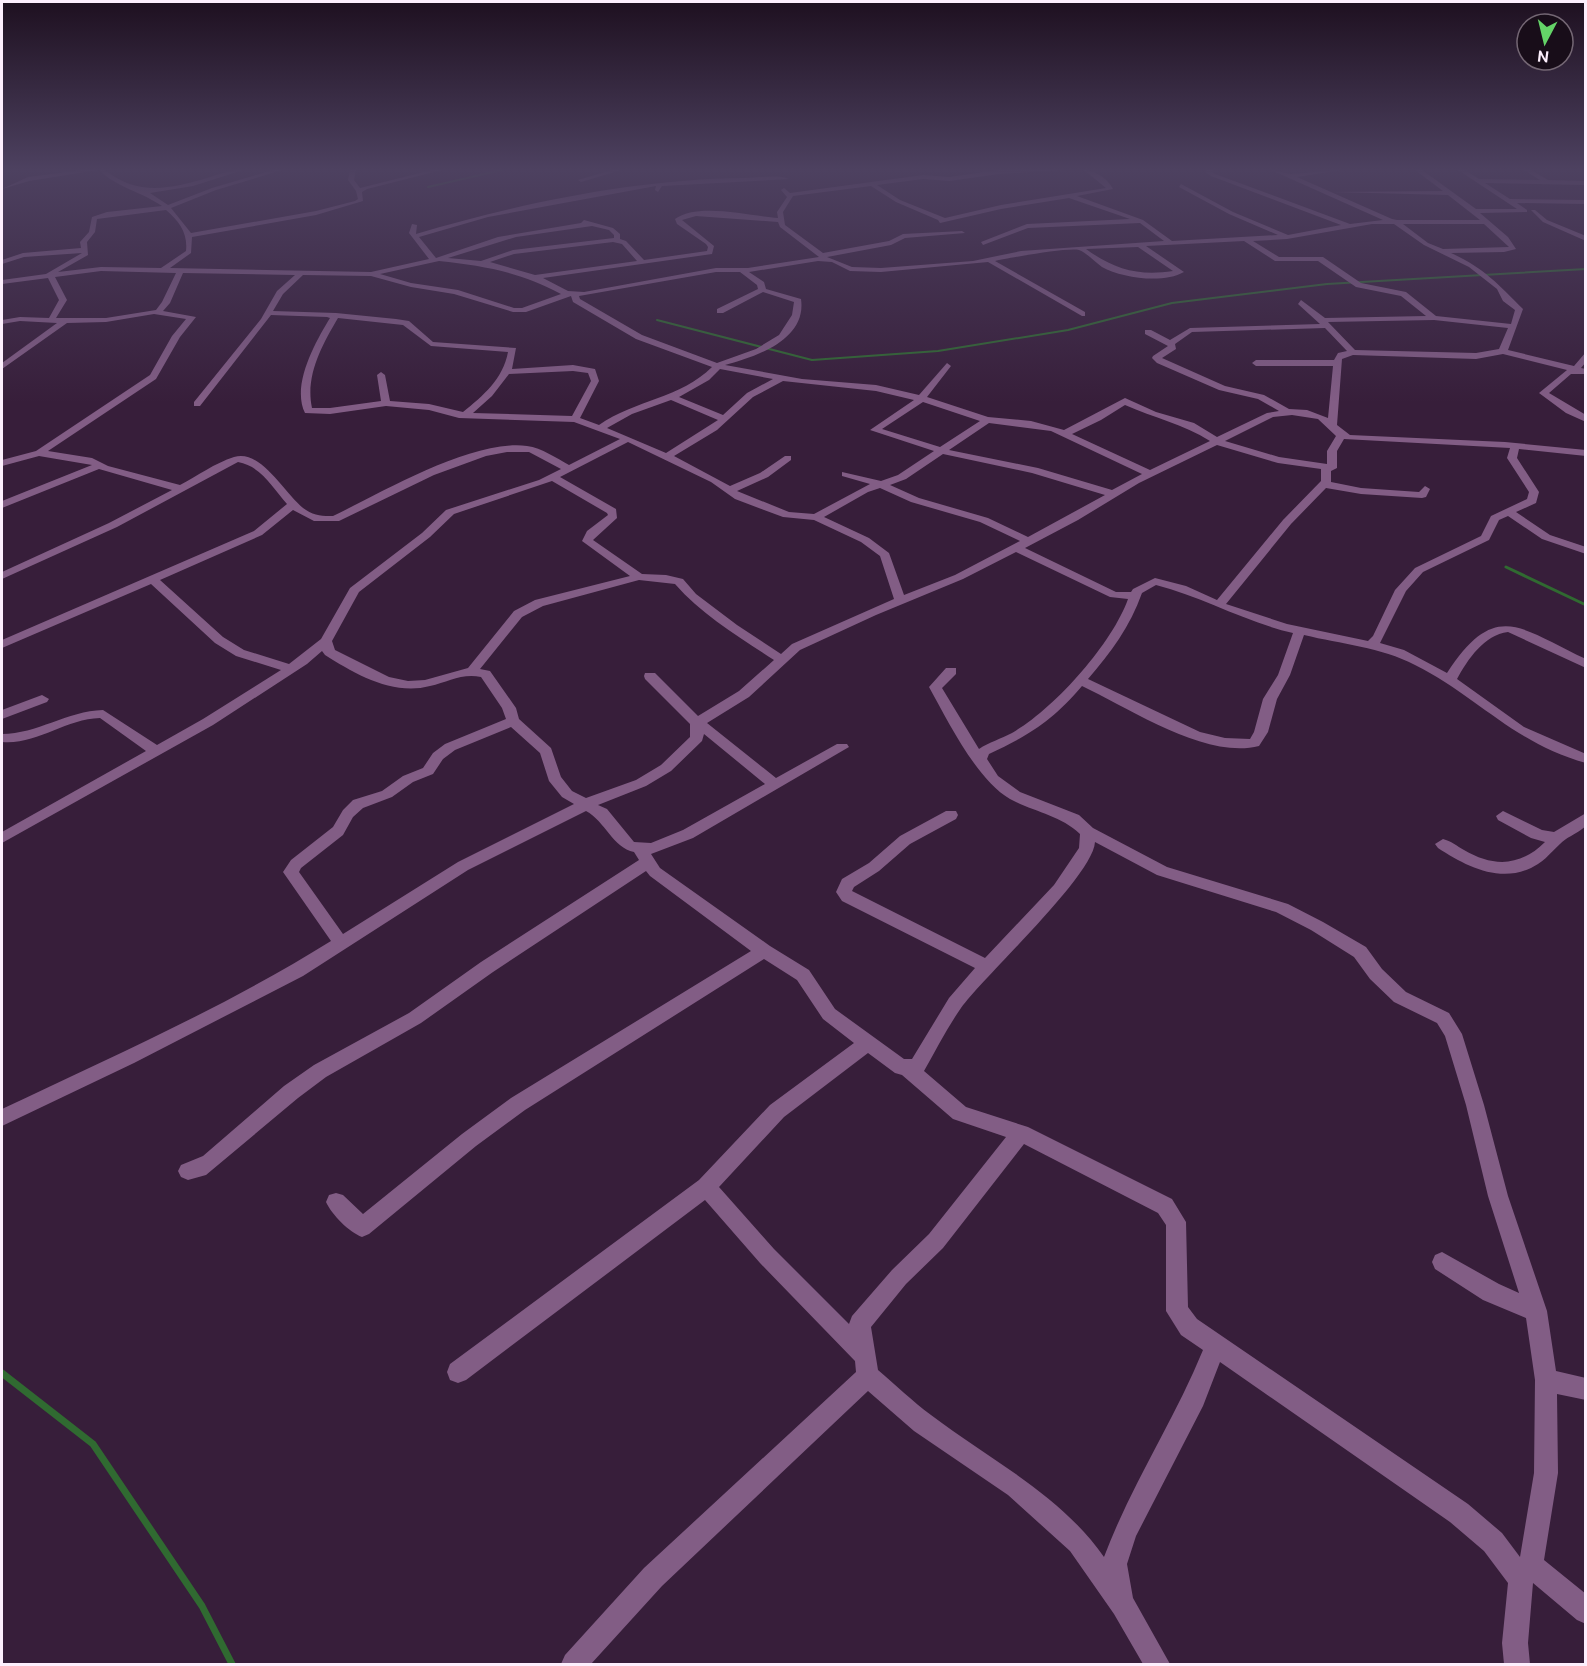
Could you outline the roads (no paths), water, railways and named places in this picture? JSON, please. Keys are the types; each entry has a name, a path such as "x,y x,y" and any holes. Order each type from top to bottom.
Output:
{"street":[{"path":"165,268 189,252 189,248"},
{"path":"426,248 436,259 482,263 535,277 573,294 576,300 639,337 691,358 782,378 876,388 922,398 987,420 1031,423 1063,434 1151,474"},
{"path":"2,282 101,269 165,268 300,274 371,274 436,259 469,248"},
{"path":"482,263 544,248"},
{"path":"629,248 641,261"},
{"path":"535,277 710,253 712,248"},
{"path":"812,248 825,257 858,270 945,266 1004,256 1085,248"},
{"path":"371,274 411,285 455,292 513,310 523,310 573,294 611,291 716,270 743,270 869,248"},
{"path":"991,248 1004,256"},
{"path":"1080,248 1101,265 1122,275 1145,278 1180,272 1144,248"},
{"path":"1259,248 1278,259 1320,259 1359,285 1403,294 1434,318"},
{"path":"1435,248 1472,265 1500,288 1506,298 1519,309 1503,351"},
{"path":"1442,251 1514,248"},
{"path":"2,262 23,255 86,250 86,254 50,274"},
{"path":"702,253 707,263 716,270"},
{"path":"989,260 1082,314"},
{"path":"157,313 166,303 181,269"},
{"path":"743,270 761,284 762,290"},
{"path":"50,274 63,300 52,319"},
{"path":"197,404 269,313 280,293 300,274"},
{"path":"600,428 638,406 695,385 716,365 767,349 789,328 798,301 788,296 762,290 720,311"},
{"path":"1301,302 1353,352"},
{"path":"2,322 52,319 106,320 157,313 192,317 176,336 153,377 39,453 2,463"},
{"path":"269,313 336,315 406,323 431,344 513,350 506,372 497,386 465,415"},
{"path":"336,315 317,347 309,368 306,405 308,411 321,412 386,403 429,407 465,415 574,420 600,428 666,457 740,496 787,515 816,518 865,540 885,555 900,601"},
{"path":"1171,343 1190,330 1201,329 1434,318 1511,326"},
{"path":"2,367 52,333 65,321"},
{"path":"1148,332 1171,343"},
{"path":"1171,343 1172,350 1156,358 1200,380 1272,401 1286,411"},
{"path":"1063,434 1098,418 1125,401 1153,414 1191,425 1218,442 1278,460 1326,469 1332,468 1338,363 1341,356 1353,352 1476,356 1503,351 1581,371"},
{"path":"1581,371 1586,354"},
{"path":"1256,363 1338,363"},
{"path":"946,366 922,398 875,429 942,451 1034,470 1114,494"},
{"path":"506,372 573,368 592,371 595,381 574,420"},
{"path":"1581,371 1568,372 1543,393 1569,411 1586,419"},
{"path":"381,375 386,403"},
{"path":"666,457 714,428 750,395 782,378"},
{"path":"670,396 724,419"},
{"path":"697,723 744,694 780,659 796,647 959,577 1030,542 1151,474 1270,415 1286,411 1318,416 1377,441 1515,446 1586,453"},
{"path":"816,518 844,500 902,477 987,420"},
{"path":"2,576 113,525 232,461 244,459 269,477 293,505 321,522 335,519 442,466 508,449 527,439"},
{"path":"2,838 157,752 208,722 288,668 303,661 326,641 354,590 426,535 450,512 553,478 568,468 627,439"},
{"path":"1371,645 1378,638 1401,590 1419,570 1485,538 1495,518 1532,501 1534,492 1512,458 1515,446"},
{"path":"508,449 526,449 568,468"},
{"path":"39,453 89,460 99,466 181,489"},
{"path":"730,490 764,475 788,458"},
{"path":"2,505 99,466"},
{"path":"1219,605 1287,522 1324,484 1326,469"},
{"path":"846,474 880,484 915,500 984,520 1030,542"},
{"path":"553,478 612,512 613,516 609,521 592,532 587,541 639,577"},
{"path":"1324,484 1391,494 1422,495 1425,489"},
{"path":"2,644 153,581 258,533 293,505"},
{"path":"1509,512 1546,537 1586,551"},
{"path":"1017,548 1114,595 1130,598"},
{"path":"473,670 518,614 539,603 639,577 679,581 692,596 725,622 780,659"},
{"path":"153,581 219,640 240,653 288,668"},
{"path":"980,759 984,751 1017,736 1054,710 1127,619 1130,598 1137,591 1155,581 1182,588 1219,605 1300,630 1371,645 1418,662 1450,679 1531,735 1586,759"},
{"path":"1450,679 1459,663 1497,628 1510,628 1586,664"},
{"path":"1079,680 1141,709 1163,723 1189,733 1240,745 1254,743 1261,732 1270,699 1284,675 1300,630"},
{"path":"326,641 329,652 351,666 408,685 420,685 457,671 473,670 485,674 509,708 513,721 546,751 554,778 567,794 602,813 629,846 643,856 655,872 764,951 803,975 829,1014 866,1044 901,1067 917,1066 955,1003 1013,937 1060,889 1087,849 1088,832"},
{"path":"303,661 336,657"},
{"path":"951,671 935,687 967,744 993,779 1015,795 1074,819 1088,832 1162,871 1282,908 1317,926 1360,952 1376,974 1400,997 1443,1018 1456,1044 1498,1196 1536,1311 1546,1380 1546,1473 1526,1572 1515,1643 1517,1665"},
{"path":"650,676 697,723 717,736 775,785"},
{"path":"2,716 42,699"},
{"path":"2,738 18,739 75,716 104,714 157,752"},
{"path":"341,943 297,884 291,872 296,864 338,831 348,814 358,804 387,794 408,779 428,771 438,756 450,747 513,721"},
{"path":"2,1118 212,1016 297,971 463,866 588,805 641,783 666,768 697,738 697,723"},
{"path":"188,1171 199,1169 210,1162 291,1092 320,1071 415,1018 652,849 688,834 842,747"},
{"path":"951,815 905,840 874,867 848,883 844,892 848,897 988,967"},
{"path":"1503,816 1538,835 1558,838 1567,835 1586,818"},
{"path":"1443,844 1485,868 1514,868 1547,850 1558,838"},
{"path":"336,1202 362,1227 469,1140 518,1104 764,951"},
{"path":"458,1372 706,1187 777,1111 866,1044"},
{"path":"907,1068 960,1113 1021,1133 1166,1206 1176,1222 1178,1311 1189,1327 1459,1513 1526,1572 1586,1611"},
{"path":"574,1665 653,1577 853,1393 865,1365 860,1324 899,1277 936,1241 1021,1133"},
{"path":"706,1187 865,1365 922,1423 1016,1487 1079,1542 1123,1605 1157,1665"},
{"path":"1442,1262 1491,1292 1536,1311"},
{"path":"1123,1605 1114,1564 1120,1546 1195,1398 1215,1347"},
{"path":"1546,1380 1586,1389"}],"waterway":[{"path":"657,320 812,360 938,351 1068,330 1172,303 1327,284 1586,269"},
{"path":"1506,567 1586,605"},
{"path":"2,1373 93,1444 202,1606 232,1664"}]}
